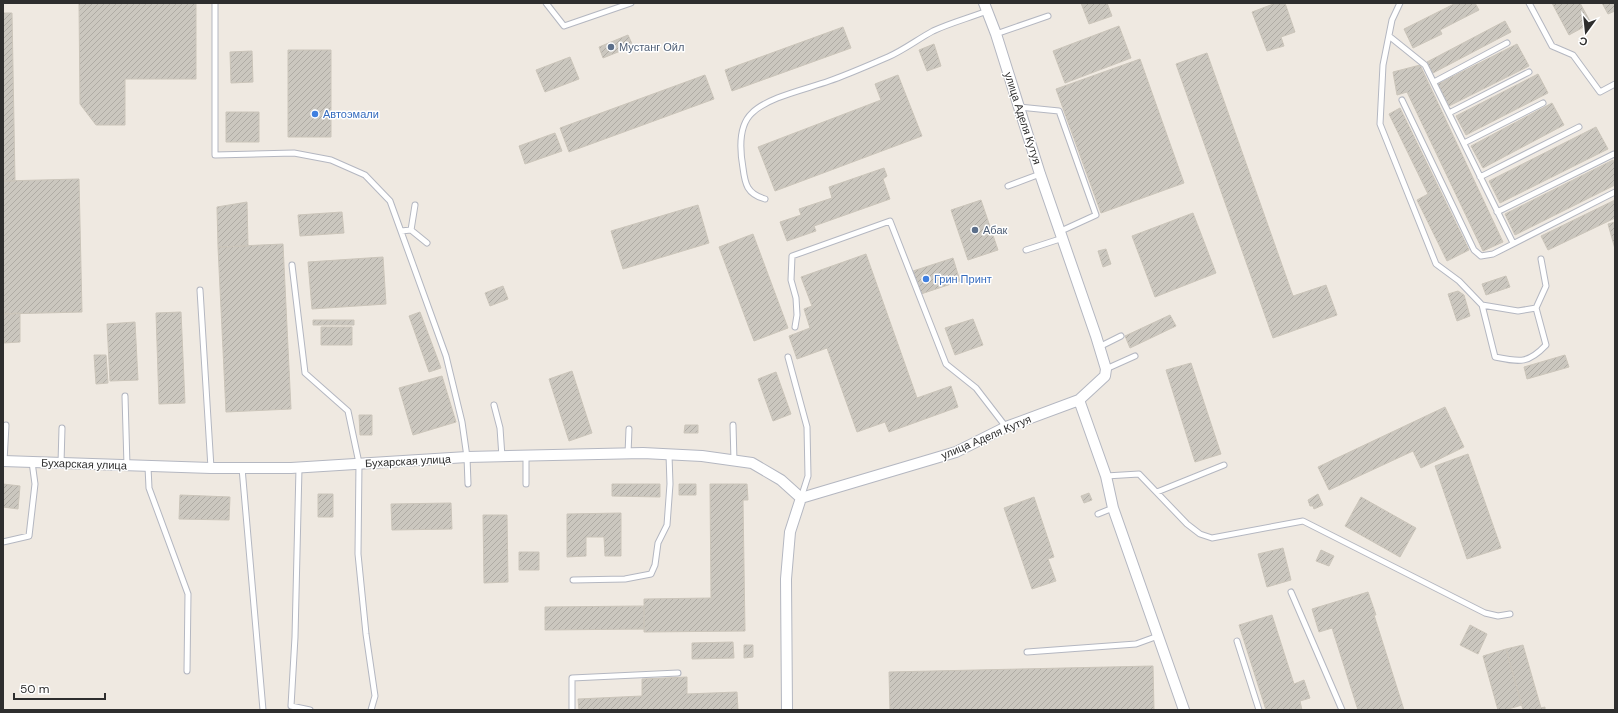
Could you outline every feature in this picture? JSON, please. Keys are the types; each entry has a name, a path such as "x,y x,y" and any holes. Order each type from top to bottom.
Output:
{"street":[{"name":"улица Аделя Кутуя","path":"801,498 956,452 1006,427 1079,400 1105,376 1106,369 1099,347 1040,174 996,34 986,7"},
{"path":"1079,400 1106,476 1113,508 1184,710"},
{"name":"Бухарская улица","path":"4,461 148,467 299,468 360,463 526,456 628,454 702,456 752,463 781,480 801,498"},
{"path":"787,710 787,571 790,532 801,498"}],"lane":[{"path":"215,3 215,155 294,152 332,160 365,175 390,201 446,356 462,422 467,458 468,484"},
{"path":"546,3 564,26 632,3"},
{"path":"1400,3 1392,20 1383,65 1380,124 1436,264 1459,281 1482,305 1495,357 1517,362 1536,356 1546,345 1536,308 1546,286 1541,259"},
{"path":"1529,3 1552,46 1573,55 1600,92 1615,84"},
{"path":"765,199 755,196 747,187 741,157 741,137 744,126 751,113 766,102 831,80 890,56 935,31 986,7"},
{"path":"996,34 1048,16"},
{"path":"1389,36 1426,65 1513,243"},
{"path":"1434,82 1506,43"},
{"path":"1449,113 1528,72"},
{"path":"1402,100 1474,250 1481,256 1494,254 1615,192"},
{"path":"1464,143 1543,103"},
{"path":"1019,107 1059,111 1096,215 1062,235 1026,250"},
{"path":"1480,177 1579,127"},
{"path":"1497,212 1614,154"},
{"path":"1008,186 1040,174"},
{"path":"412,230 415,205"},
{"path":"794,327 797,315 796,298 791,280 792,256 890,221 946,364 976,388 1006,427"},
{"path":"401,231 412,230 427,243"},
{"path":"292,265 305,373 348,410 360,463 358,554 366,634 375,696 371,710"},
{"path":"200,290 211,468"},
{"path":"1482,305 1518,311 1536,308"},
{"path":"1099,347 1121,336"},
{"path":"1106,369 1135,356"},
{"path":"788,357 807,427 808,476 801,498"},
{"path":"125,396 127,466"},
{"path":"494,404 500,428 502,457"},
{"path":"4,461 6,425"},
{"path":"733,425 734,461"},
{"path":"61,463 62,428"},
{"path":"628,454 629,429"},
{"path":"573,580 625,579 651,574 655,566 658,543 667,525 670,484 669,455"},
{"path":"526,456 526,484"},
{"path":"3,542 29,536 35,484 32,462"},
{"path":"1157,492 1224,465"},
{"path":"148,467 149,488 188,594 187,671"},
{"path":"242,468 264,710"},
{"path":"299,468 295,637 291,706 310,710"},
{"path":"1106,476 1139,474 1187,524 1200,534 1212,538 1303,521 1486,613 1498,616 1510,614"},
{"path":"1098,514 1113,508"},
{"path":"1291,592 1342,710"},
{"path":"1027,652 1136,644 1158,636"},
{"path":"1237,641 1258,710"},
{"path":"572,710 572,678 678,673"}],"building":[{"path":"79,3 196,3 196,79 125,79 125,125 96,125 80,104"},
{"path":"1081,3 1107,3 1112,16 1089,24"},
{"path":"1276,3 1285,3 1295,32 1281,37 1284,46 1267,51 1252,12"},
{"path":"1456,3 1475,3 1479,10 1440,30 1442,34 1413,48 1404,29"},
{"path":"1552,3 1580,3 1591,23 1569,35"},
{"path":"1602,3 1615,3 1615,11 1608,14"},
{"path":"3,13 12,13 15,181 3,181"},
{"path":"1505,21 1511,32 1433,73 1427,62"},
{"path":"1119,26 1131,58 1065,83 1053,51"},
{"path":"843,27 851,48 732,91 725,70"},
{"path":"628,35 633,46 603,58 599,47"},
{"path":"934,44 941,66 927,71 919,50"},
{"path":"1517,44 1529,66 1449,106 1438,84"},
{"path":"288,50 331,50 331,137 288,137"},
{"path":"252,51 253,82 231,83 230,52"},
{"path":"1207,53 1293,296 1326,285 1337,315 1273,338 1176,64"},
{"path":"570,57 579,79 545,92 536,70"},
{"path":"1140,59 1184,183 1101,213 1056,89"},
{"path":"1420,65 1503,242 1483,251 1407,92 1397,95 1393,72"},
{"path":"1538,74 1548,93 1466,135 1456,116"},
{"path":"705,75 714,99 569,152 560,128"},
{"path":"898,75 922,136 775,191 758,147 881,100 875,84"},
{"path":"1552,103 1564,125 1483,168 1471,146"},
{"path":"1400,108 1469,250 1447,261 1417,200 1428,194 1389,114"},
{"path":"226,112 259,112 259,142 226,142"},
{"path":"1596,127 1608,149 1500,203 1489,181"},
{"path":"555,133 562,151 525,164 519,146"},
{"path":"1613,160 1615,165 1615,185 1515,235 1505,214"},
{"path":"884,168 887,176 883,179 890,199 814,226 816,231 787,241 780,222 801,215 799,209 832,198 829,187"},
{"path":"79,179 82,312 3,314 3,181"},
{"name":"Абак","path":"981,200 998,250 968,260 951,210"},
{"path":"1615,200 1615,218 1548,250 1541,236"},
{"path":"247,202 248,246 218,247 217,207"},
{"path":"698,205 709,243 623,269 611,231"},
{"path":"342,212 344,233 300,236 298,215"},
{"path":"1193,213 1216,273 1155,297 1132,236"},
{"path":"1615,222 1615,249 1608,224"},
{"path":"753,234 788,328 754,341 719,247"},
{"path":"283,244 291,409 226,412 218,247"},
{"path":"1106,249 1111,264 1103,267 1098,251"},
{"path":"866,254 917,398 951,386 958,407 889,432 885,422 857,432 827,348 797,359 789,336 810,328 804,309 812,306 801,277"},
{"path":"383,257 386,304 312,309 308,262"},
{"path":"953,258 960,281 921,294 913,271"},
{"path":"1506,276 1510,287 1486,295 1482,284"},
{"path":"503,286 508,299 490,306 485,293"},
{"path":"1458,291 1464,295 1470,316 1457,321 1448,294"},
{"path":"181,312 185,403 159,404 156,313"},
{"path":"420,312 441,368 429,372 409,316"},
{"path":"20,313 20,342 3,343 3,314"},
{"path":"1170,315 1176,326 1130,348 1125,336"},
{"path":"973,319 983,345 955,355 945,328"},
{"path":"313,320 354,320 354,325 313,325"},
{"path":"135,322 138,380 110,381 107,324"},
{"path":"321,327 352,327 352,345 321,345"},
{"path":"94,355 106,355 108,383 96,384"},
{"path":"1565,355 1569,367 1527,379 1524,367"},
{"path":"1191,363 1221,454 1195,462 1166,370"},
{"path":"572,371 592,433 569,441 549,379"},
{"path":"776,372 791,414 773,421 758,379"},
{"path":"442,376 456,422 413,435 399,388"},
{"path":"1445,407 1464,447 1421,468 1413,451 1329,490 1318,467"},
{"path":"359,415 372,415 372,435 360,435"},
{"path":"685,425 698,425 698,433 684,433"},
{"path":"1468,454 1501,548 1467,559 1435,466"},
{"path":"3,484 20,486 18,509 3,507"},
{"path":"612,484 660,484 660,497 612,496"},
{"path":"679,484 696,484 696,495 679,495"},
{"path":"710,484 747,484 748,500 743,500 745,631 644,632 644,599 711,598"},
{"path":"1089,493 1092,500 1084,503 1081,496"},
{"path":"318,494 333,494 333,517 318,517"},
{"path":"1318,494 1323,505 1314,509 1313,506 1310,506 1308,500"},
{"path":"180,495 230,497 229,520 179,519"},
{"path":"1034,497 1054,557 1048,559 1056,581 1032,589 1004,508"},
{"path":"1361,497 1416,528 1400,557 1345,526"},
{"path":"451,503 452,529 392,530 391,504"},
{"path":"621,513 621,556 605,556 604,537 586,537 586,556 567,557 567,514"},
{"path":"483,515 507,515 508,582 484,583"},
{"path":"1283,548 1291,580 1267,587 1258,554"},
{"path":"1321,550 1334,556 1329,566 1316,561"},
{"path":"519,552 539,552 539,570 519,570"},
{"path":"1368,592 1404,710 1358,710 1332,628 1319,632 1312,609"},
{"path":"644,606 644,629 545,630 545,607"},
{"path":"1272,615 1294,684 1304,680 1310,698 1300,701 1302,710 1266,710 1239,625"},
{"path":"1470,625 1487,634 1478,654 1460,645"},
{"path":"733,642 734,658 692,659 692,643"},
{"path":"744,645 753,645 753,657 744,658"},
{"path":"1523,645 1541,708 1545,707 1545,710 1523,710 1506,649"},
{"path":"1506,649 1522,705 1505,710 1498,710 1483,656"},
{"path":"1153,666 1154,710 890,710 889,672"},
{"path":"687,677 687,694 737,692 738,710 579,710 578,699 642,696 642,679"}],"place":[{"name":"Мустанг Ойл","path":"611,47"},
{"name":"Автоэмали","path":"315,114"},
{"name":"Абак","path":"975,230"},
{"name":"Грин Принт","path":"926,279"}]}
